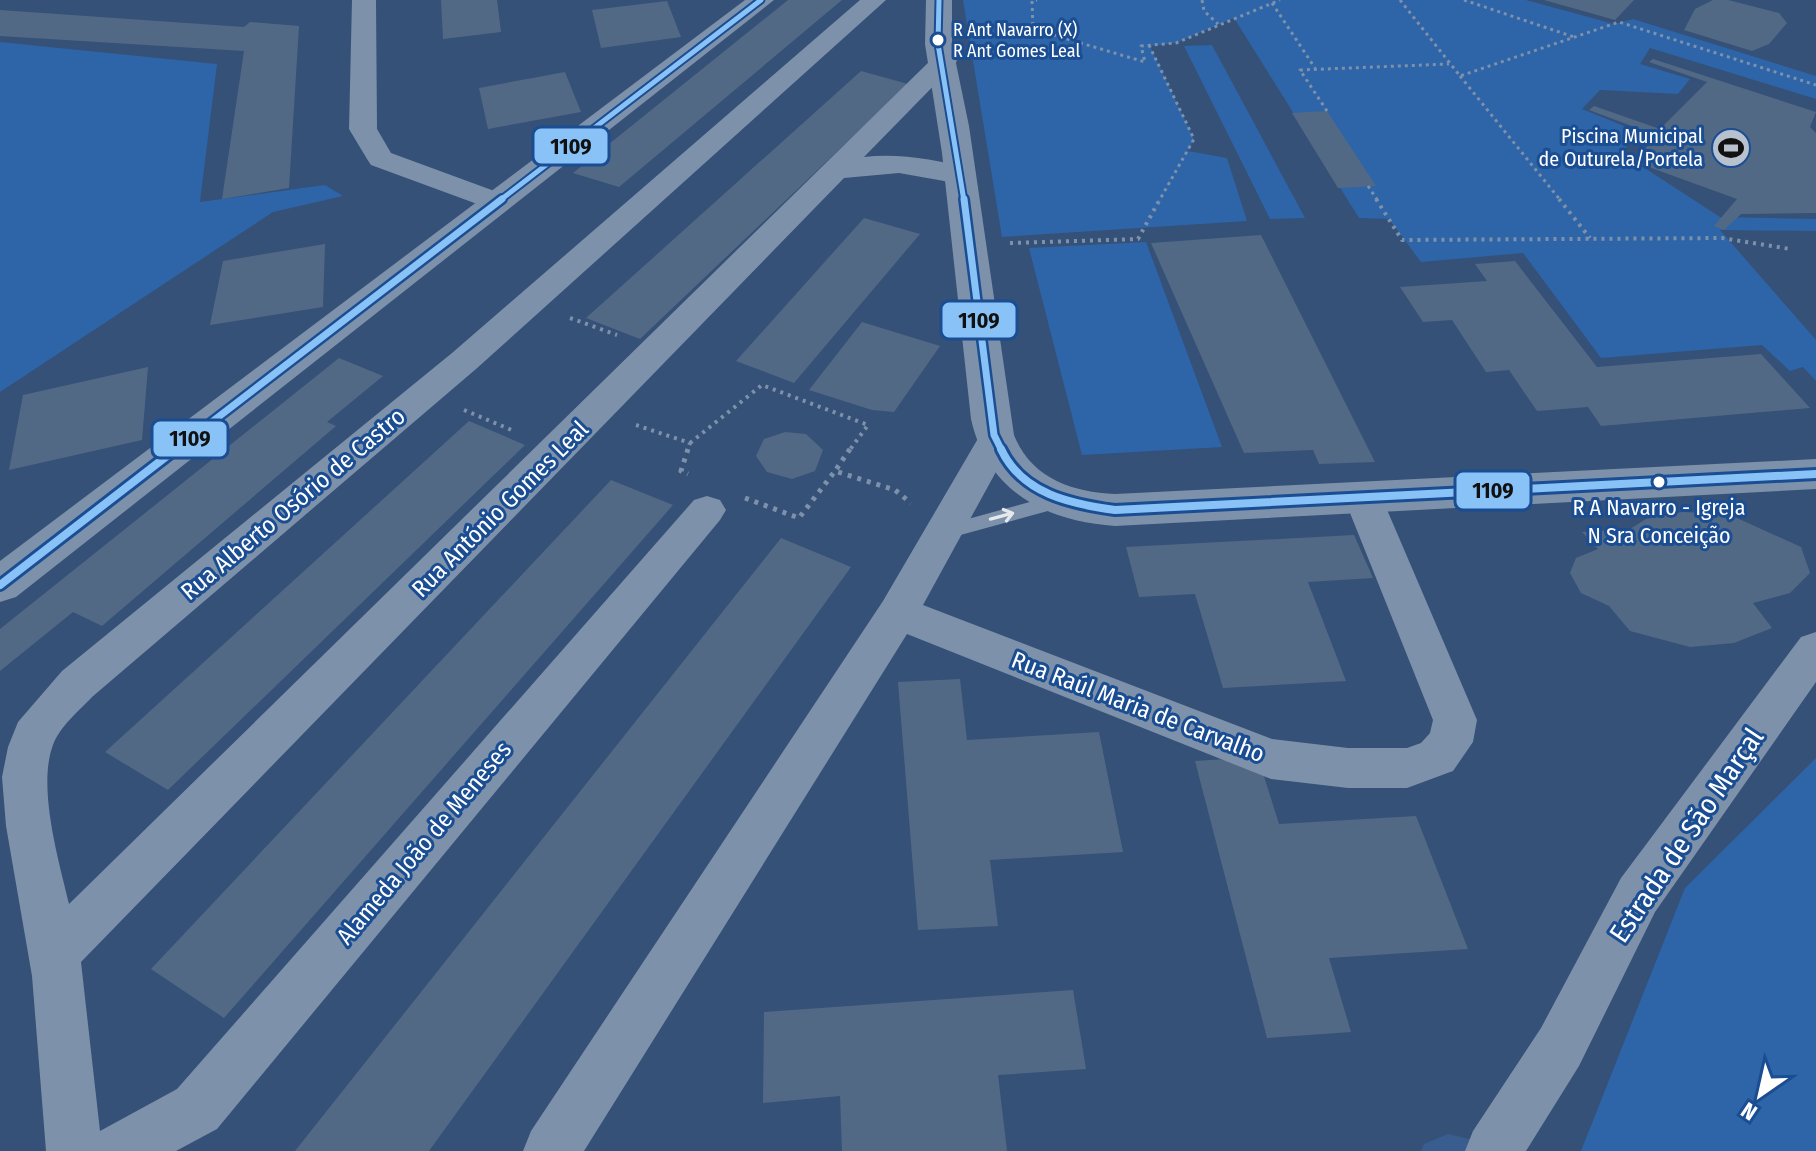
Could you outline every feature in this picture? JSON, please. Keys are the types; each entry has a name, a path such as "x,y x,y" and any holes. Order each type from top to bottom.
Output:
{"street":[{"path":"364,0 363,129 381,159 434,182 498,202"},
{"path":"0,585 761,0"},
{"name":"Rua Alberto Osório de Castro","path":"74,1151 54,954 27,798 26,761 33,736 47,715 77,684 424,394 874,0"},
{"path":"940,31 996,439 1007,462 1030,486 1059,501 1086,509 1115,510 1816,474"},
{"name":"Rua António Gomes Leal","path":"54,954 837,171 940,31"},
{"path":"837,171 878,163 902,163 961,175"},
{"path":"551,1151 898,613 996,439"},
{"name":"Rua Raúl Maria de Carvalho","path":"898,613 1271,759 1348,768 1407,768 1437,757 1451,742 1455,720 1446,690 1363,498"},
{"name":"Alameda João de Meneses","path":"120,1151 197,1109 707,510"},
{"name":"Estrada de São Marçal","path":"1493,1151 1560,1047 1638,895 1816,649"}],"lane":[{"path":"946,532 1059,501"}],"path":[{"path":"1033,29 1032,1 1037,0"},
{"path":"1202,0 1204,11 1219,25"},
{"path":"940,31 1033,29 1145,62 1141,46 1176,43 1280,0"},
{"path":"1400,0 1590,239"},
{"path":"1464,0 1575,37"},
{"path":"1272,3 1316,69"},
{"path":"1460,76 1619,22 1816,85"},
{"path":"970,245 1138,239 1194,139 1149,45"},
{"path":"1327,111 1300,70 1450,64"},
{"path":"1368,186 1402,240 1722,238 1790,249"},
{"path":"528,304 659,350"},
{"path":"690,443 762,385 868,425 835,471 895,490 946,532"},
{"path":"424,394 559,450"}],"shaded area":[{"path":"963,0 1526,0 1614,24 1633,19 1816,76 1816,99 1650,48 1640,64 1690,79 1678,94 1600,90 1582,109 1634,130 1623,154 1720,217 1816,219 1816,231 1720,230 1816,340 1816,381 1803,367 1790,371 1762,345 1601,358 1523,253 1421,262 1389,219 1359,218 1234,18 1176,43 1150,46 1194,139 1188,151 1227,158 1247,221 1002,237"},
{"path":"0,42 217,64 200,202 325,185 343,196 273,212 0,392"},
{"path":"1212,45 1305,218 1270,219 1184,46"},
{"path":"1146,242 1222,447 1082,455 1029,248"},
{"path":"1816,758 1816,1151 1581,1151 1685,888"}],"building":[{"path":"441,0 497,0 501,32 443,39"},
{"path":"788,0 842,0 619,187 573,173"},
{"path":"1544,0 1634,0 1615,20"},
{"path":"1713,0 1728,0 1779,13 1787,23 1769,44 1752,51 1684,30 1695,9"},
{"path":"667,1 681,37 601,48 592,10"},
{"path":"0,10 244,27 250,22 299,26 289,188 222,199 244,51 0,36"},
{"name":"Piscina Municipal de Outurela/Portela","path":"1653,59 1816,112 1810,127 1816,133 1816,213 1741,214 1724,230 1714,226 1737,199 1635,162 1656,135 1589,110 1594,106 1660,129 1707,82 1649,62"},
{"path":"861,71 908,84 640,339 586,318"},
{"path":"565,72 581,112 488,129 479,88"},
{"path":"1327,111 1376,186 1338,188 1292,113"},
{"path":"864,218 920,234 794,383 736,361"},
{"path":"1261,235 1375,462 1319,464 1313,450 1244,453 1151,243"},
{"path":"325,244 323,307 210,325 223,261"},
{"path":"1515,261 1597,367 1761,354 1810,408 1601,426 1588,407 1537,411 1509,370 1486,372 1452,320 1423,322 1400,287 1487,281 1475,264"},
{"path":"862,322 940,346 894,412 872,410 809,390"},
{"path":"339,358 383,376 327,422 336,426 102,626 73,612 0,671 0,629"},
{"path":"148,367 142,440 9,470 23,395"},
{"path":"469,421 525,445 168,790 105,752"},
{"path":"785,432 806,434 823,450 815,471 792,479 767,472 756,456 764,439"},
{"path":"611,480 673,505 224,1018 151,969"},
{"path":"1682,512 1728,514 1801,547 1810,573 1790,593 1753,603 1772,628 1734,643 1690,647 1630,631 1609,606 1581,593 1570,573 1576,558 1598,549 1582,532 1630,529 1646,519"},
{"path":"1354,535 1373,578 1308,582 1346,681 1223,688 1195,594 1139,597 1126,547"},
{"path":"781,538 851,567 429,1151 295,1151"},
{"path":"960,679 967,740 1099,732 1123,852 990,860 998,926 918,930 898,682"},
{"path":"1258,757 1279,824 1416,816 1468,949 1329,958 1351,1032 1267,1038 1195,761"},
{"path":"1073,990 1086,1069 998,1075 1007,1151 842,1151 840,1096 763,1103 764,1012"}],"waterway":[{"path":"1431,1151 1448,1144 1483,1151"}],"transit line":[{"name":"1109","path":"0,585 761,0"},
{"name":"1109","path":"939,0 938,44 954,126 994,435 1007,462 1042,492 1070,504 1115,510 1816,474"}],"place":[{"name":"R Ant Navarro (X) R Ant Gomes Leal","path":"938,40"},
{"name":"Piscina Municipal de Outurela/Portela","path":"1731,148"},
{"name":"R A Navarro - Igreja N Sra Conceição","path":"1659,482"}]}
